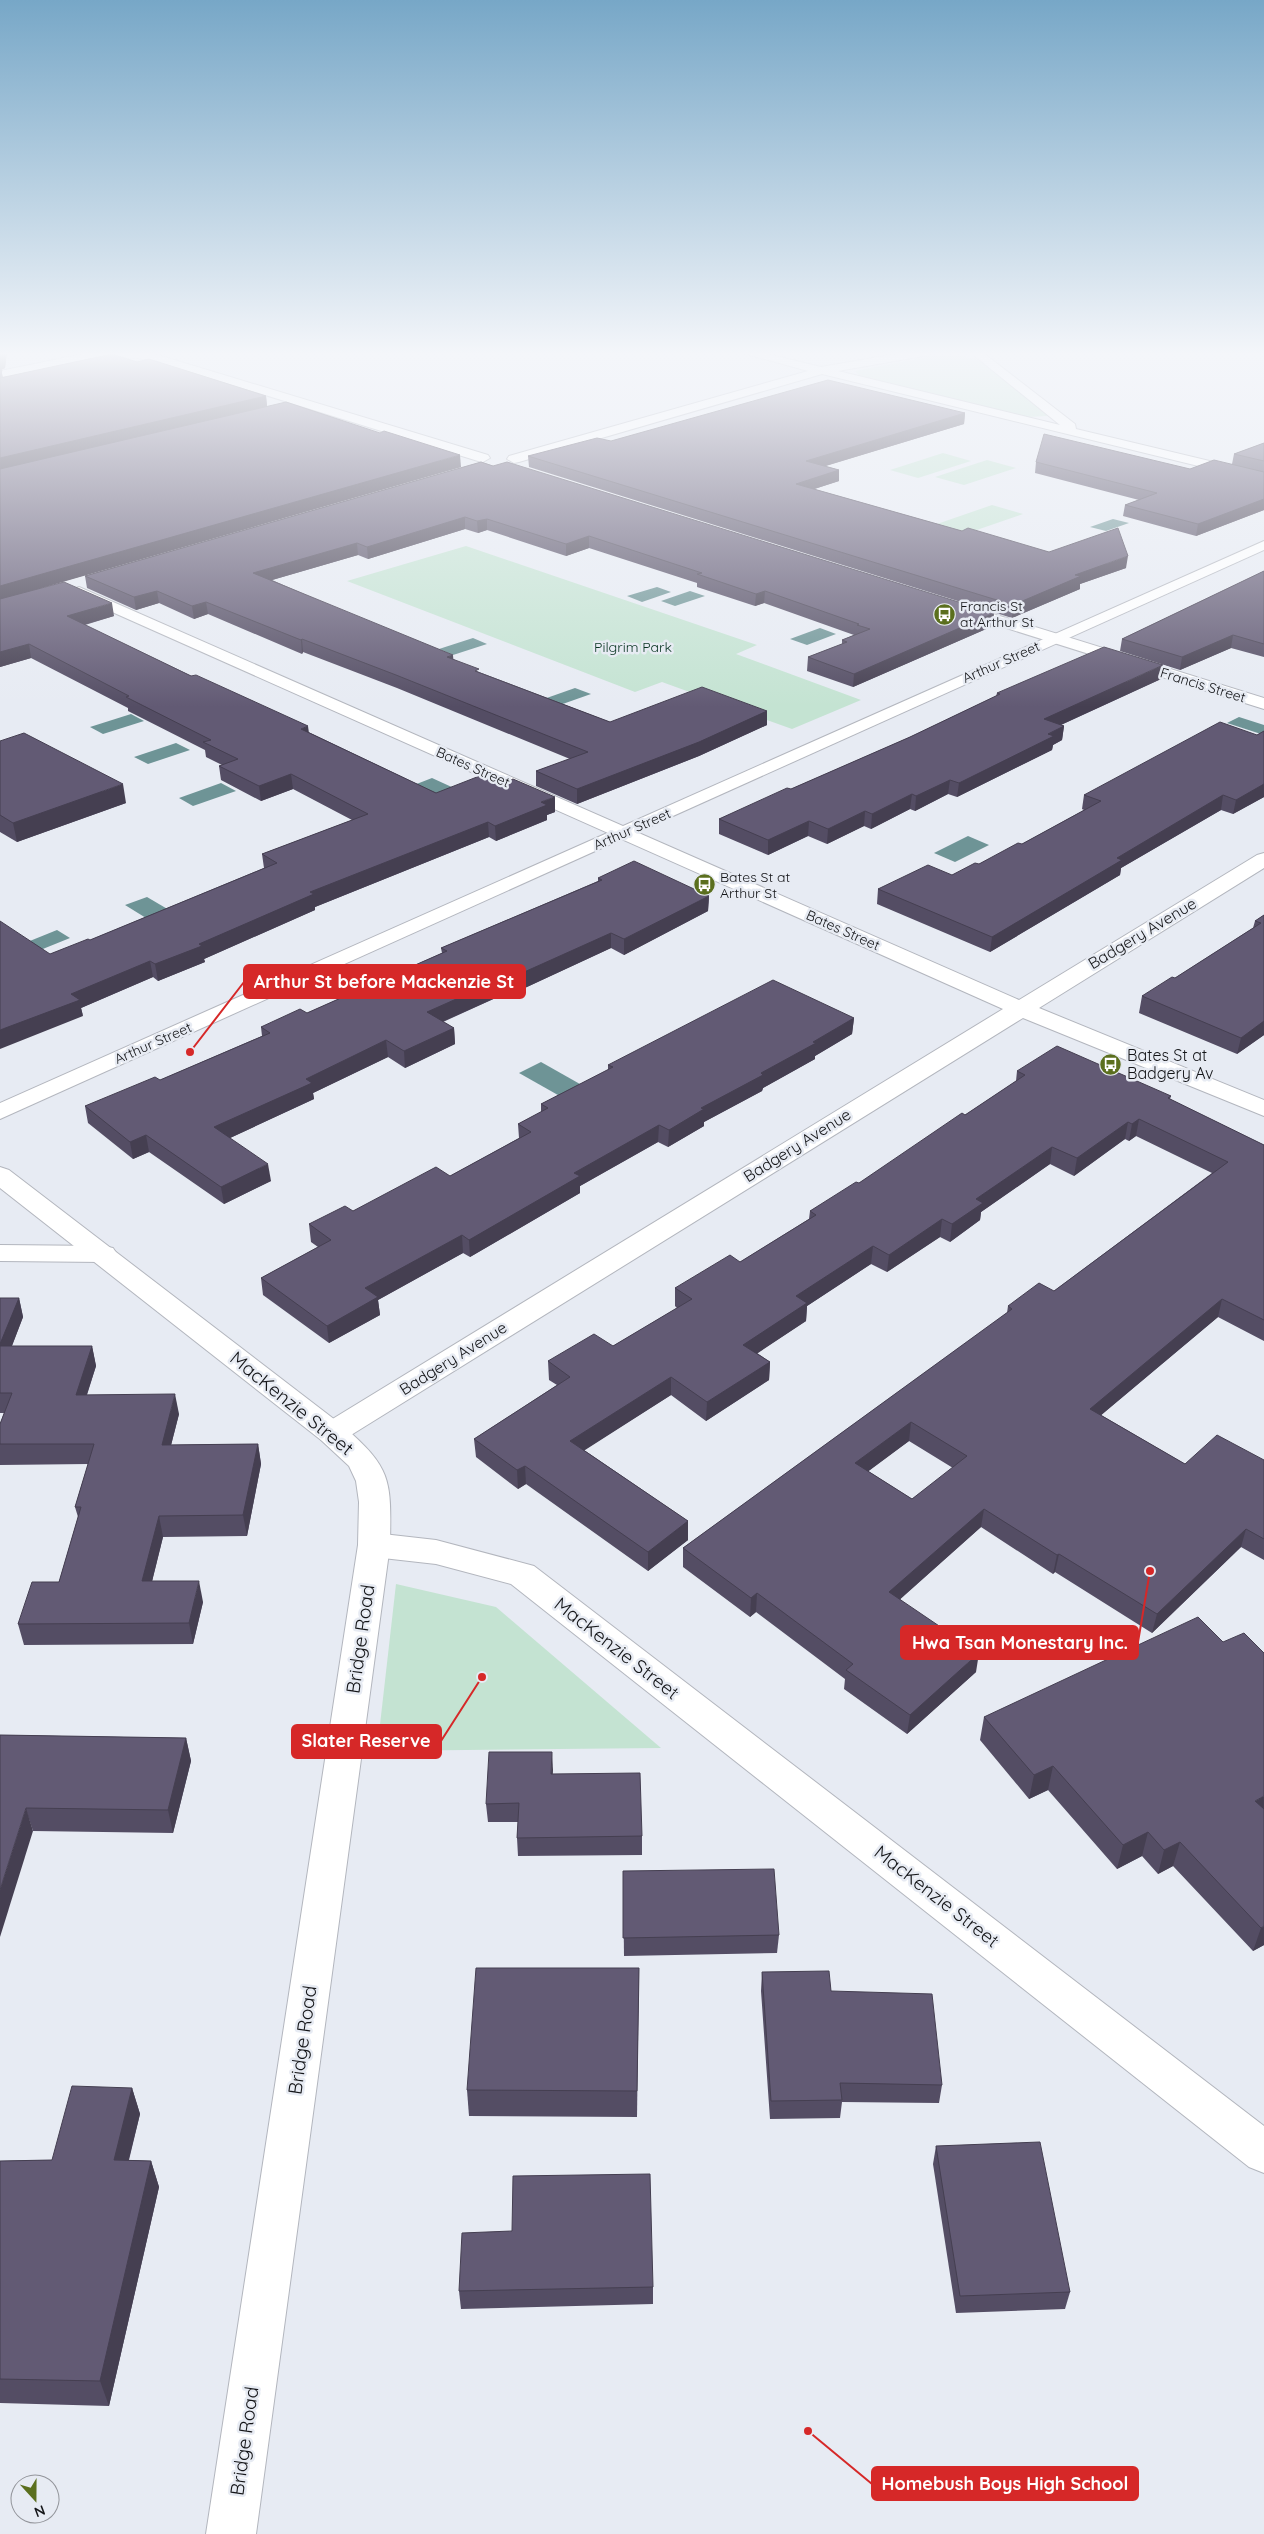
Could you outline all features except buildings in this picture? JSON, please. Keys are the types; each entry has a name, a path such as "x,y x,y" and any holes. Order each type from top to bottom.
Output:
{"street":[{"path":"1232,470 1264,478"},
{"name":"Arthur Street","path":"0,1112 622,834 1053,638 1264,545"},
{"name":"Bates Street","path":"88,582 69,588 622,834 1020,1008 1264,1109"},
{"name":"Francis Street","path":"944,604 1264,704"},
{"name":"Badgery Avenue","path":"332,1433 1264,859"},
{"name":"MacKenzie Street","path":"0,1175 332,1433 362,1461 370,1474 374,1492 374,1546 436,1552 522,1575 1264,2152"},
{"path":"0,1253 104,1254"},
{"name":"Bridge Road","path":"231,2534 374,1546"}],"green space":[{"path":"891,470 942,470 918,478"},
{"path":"956,470 1009,470 964,485 935,477"},
{"path":"992,505 1023,514 968,533 937,524"},
{"name":"Pilgrim Park","path":"466,546 757,645 736,654 861,700 792,729 662,682 635,692 347,581"},
{"path":"396,1584 496,1607 661,1748 377,1751"}],"shaded area":[{"path":"1113,519 1129,523 1106,531 1090,527"},
{"path":"657,587 671,592 642,602 627,596"},
{"path":"690,591 705,596 675,606 661,601"},
{"path":"820,628 836,634 807,645 790,639"},
{"path":"473,638 487,644 453,655 439,649"},
{"path":"575,688 591,694 557,706 541,700"},
{"path":"131,714 144,721 103,734 90,727"},
{"path":"1239,717 1264,725 1264,735 1227,723"},
{"path":"176,743 190,750 148,764 134,757"},
{"path":"432,778 467,794 448,801 414,785"},
{"path":"221,783 236,791 193,806 179,798"},
{"path":"968,836 989,845 955,862 934,853"},
{"path":"147,897 181,917 159,926 125,905"},
{"path":"57,930 70,938 23,957 10,949"},
{"path":"541,1062 587,1088 565,1099 519,1073"}],"place":[{"name":"Francis St at Arthur St","path":"944,614"},
{"name":"Bates St at Arthur St","path":"704,885"},
{"name":"Arthur St before Mackenzie St","path":"190,1052"},
{"name":"Bates St at Badgery Av","path":"1111,1064"},
{"name":"Hwa Tsan Monestary Inc.","path":"1150,1571"},
{"name":"Slater Reserve","path":"482,1677"},
{"name":"Homebush Boys High School","path":"808,2431"}]}
